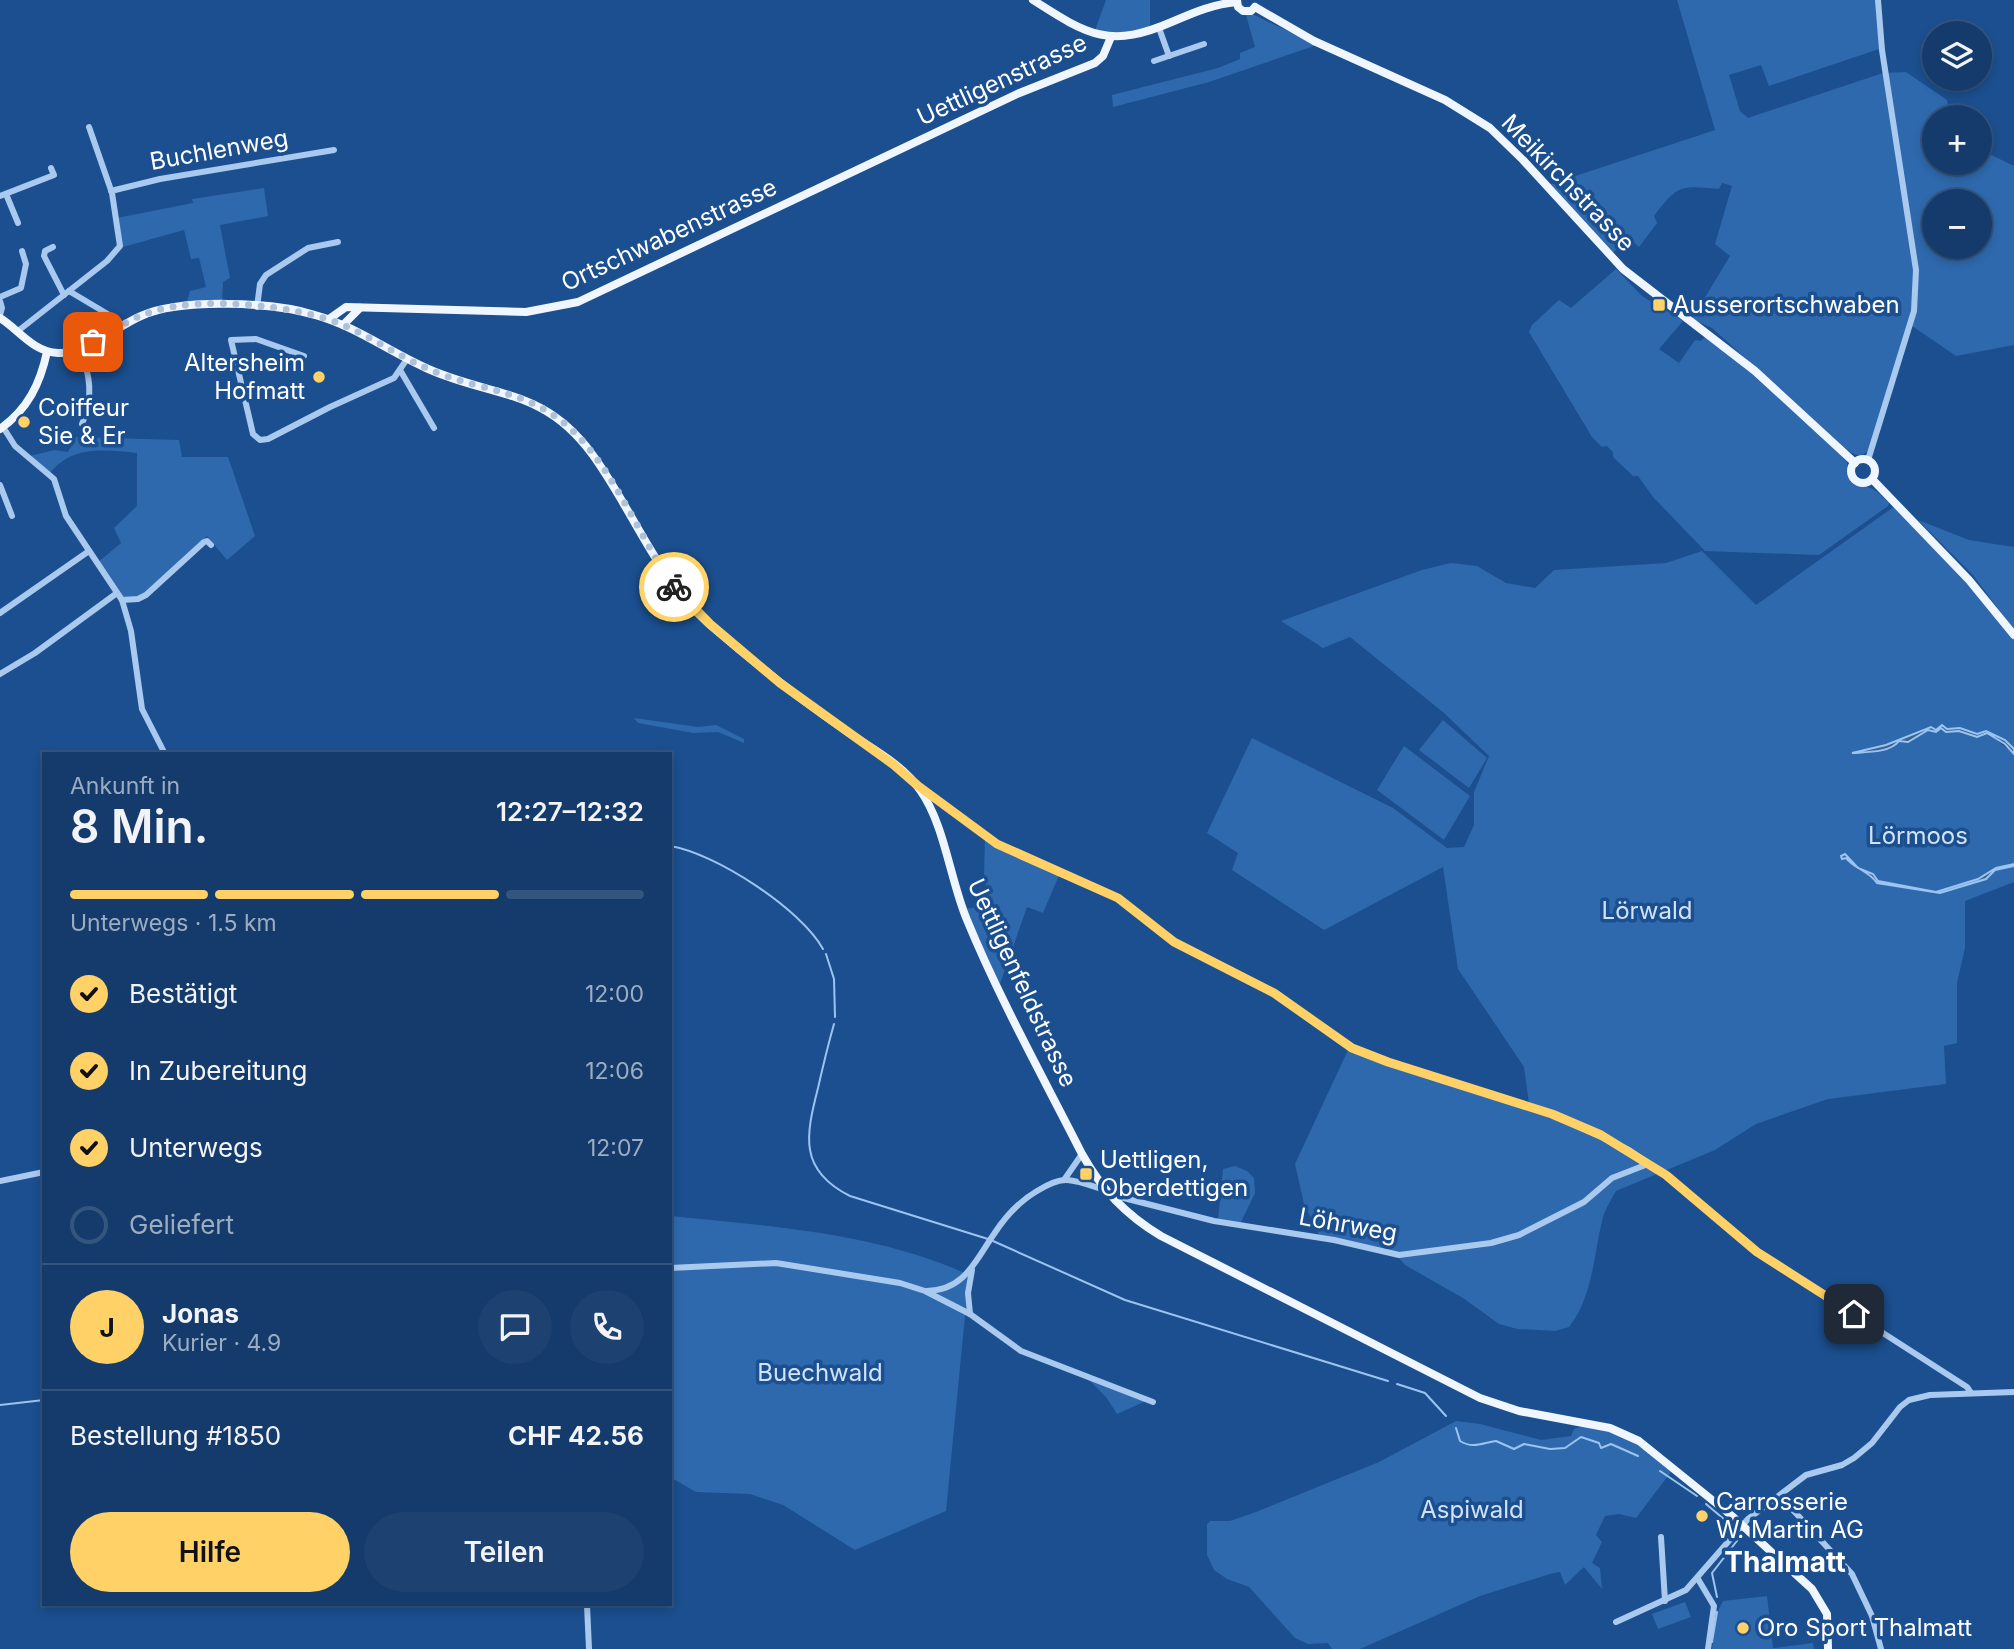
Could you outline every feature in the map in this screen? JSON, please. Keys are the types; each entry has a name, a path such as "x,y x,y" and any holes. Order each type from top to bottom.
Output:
{"main road":[{"path":"1033,0 1083,28 1111,37 1132,36 1214,5 1237,1"},
{"name":"Meikirchstrasse","path":"1237,1 1239,8 1245,12 1256,4 1314,41 1444,100 1490,128 1524,160 1619,266 1755,371 1854,463"},
{"name":"Uettligenstrasse","path":"899,149 1027,89 1088,66 1101,58 1111,37"},
{"name":"Ortschwabenstrasse","path":"329,319 343,308 509,312 539,311 566,306 899,149"},
{"path":"0,316 35,346 47,352 65,353 80,349 147,313 173,306 298,310 329,319"},
{"path":"343,325 360,308"},
{"name":"Uettligenfeldstrasse","path":"329,319 438,373 524,398 556,417 593,455 663,571 685,601 780,683 894,765 917,785 930,811 968,923 1082,1154 1106,1192 1134,1218 1161,1236 1469,1393 1512,1409 1603,1426 1634,1438 1743,1525"},
{"path":"2,428 16,416 34,392 47,352"},
{"path":"1868,460 1875,468 1872,479 1862,482 1856,479 1852,473 1854,463 1868,460"},
{"path":"1872,479 1969,580 2014,635"},
{"path":"1743,1525 1819,1597 1828,1621 1828,1649"}],"street":[{"path":"1868,460 1908,334 1917,293 1916,270 1882,50 1878,0"},
{"path":"1159,28 1169,56"},
{"path":"1154,61 1203,44"},
{"path":"18,331 107,261 120,246 111,191 89,127"},
{"name":"Buchlenweg","path":"111,191 200,171 334,149"},
{"path":"18,223 3,195 54,175 51,168"},
{"path":"257,307 260,284 266,275 308,248 338,242"},
{"path":"53,247 44,255 66,293 112,316 122,325"},
{"path":"0,316 0,299 20,289 26,264 22,251"},
{"path":"304,356 256,340 231,340 253,434 260,440 268,439 330,407 382,385 400,370 407,359"},
{"path":"80,349 91,382 88,411 82,424"},
{"path":"400,370 434,428"},
{"path":"2,428 15,446 54,479 66,516 122,600 131,631 142,709 164,752"},
{"path":"0,485 12,516"},
{"path":"122,600 138,599 146,595 204,542 211,545"},
{"path":"0,613 89,551"},
{"path":"0,674 35,653 117,593"},
{"path":"917,785 997,844 1118,898 1174,942 1274,993 1352,1048 1552,1114 1601,1135 1666,1175 1757,1252 1971,1392"},
{"path":"930,811 943,803"},
{"path":"925,1291 953,1285 972,1270 1008,1216 1031,1194 1064,1180 1082,1154"},
{"name":"Löhrweg","path":"1064,1180 1214,1221 1334,1240 1399,1255 1491,1243 1511,1237 1538,1227 1584,1202 1612,1178 1648,1164"},
{"path":"0,1181 42,1172"},
{"path":"672,1268 776,1263 878,1278 925,1291 970,1314 1021,1352 1153,1402"},
{"path":"970,1314 968,1293 972,1270"},
{"path":"1616,1622 1686,1590 1743,1525 1812,1472 1842,1465 1854,1458 1872,1443 1899,1408 1909,1400 1971,1392 2014,1392"},
{"path":"1780,1496 1852,1574 1872,1616 1881,1649"},
{"path":"1661,1537 1665,1601"},
{"path":"1698,1579 1714,1606 1708,1649"},
{"path":"587,1606 589,1649"}],"green space":[{"path":"1106,0 1150,0 1150,32 1094,33"},
{"path":"1677,0 1876,0 1879,49 1769,86 1761,65 1729,75 1740,111 1748,118 1883,73 1906,72 1922,83 1922,91 1934,91 1947,100 1948,105 1922,105 1922,175 1992,175 1992,155 2014,166 2014,345 1956,356 1912,326 1868,451 1861,455 1855,454 1842,446 1712,328 1692,319 1730,256 1715,244 1732,186 1722,183 1719,189 1681,189 1669,198 1654,216 1657,223 1639,247 1628,237 1612,254 1551,184 1715,130"},
{"path":"1252,14 1317,45 1209,82 1113,107 1112,95 1218,68 1240,59 1240,53 1255,47 1246,15"},
{"path":"264,188 268,216 220,225 230,278 223,282 222,305 186,305 190,291 206,287 199,258 191,259 184,230 123,247 117,218 193,203 192,199"},
{"path":"1616,269 1642,296 1683,321 1659,349 1679,363 1695,340 1701,341 1705,337 1753,373 1840,455 1847,462 1851,481 1875,491 1889,503 1888,506 1819,555 1705,551 1653,497 1638,476 1633,476 1613,457 1613,452 1607,446 1602,447 1592,437 1529,332 1532,325 1559,300 1571,308"},
{"path":"76,437 179,440 182,457 228,457 255,536 227,560 207,536 138,598 122,599 97,563 121,543 114,528 137,506 137,453 90,451 69,458 50,473 30,456 54,450 68,452"},
{"name":"Lörwald","path":"1895,506 2014,639 2014,749 2005,740 1989,734 2014,754 2014,864 1996,868 1978,879 1936,892 1878,881 1873,874 1859,868 1877,883 1940,893 1986,879 1995,870 2014,866 2014,882 1965,901 1965,948 1957,983 1957,1043 1944,1046 1946,1084 1828,1099 1756,1124 1715,1150 1616,1191 1603,1217 1583,1303 1569,1327 1555,1331 1517,1329 1499,1324 1463,1298 1405,1265 1398,1257 1320,1237 1304,1204 1295,1164 1348,1050 1530,1111 1524,1067 1458,969 1443,867 1324,930 1232,870 1238,853 1207,833 1252,738 1393,808 1447,848 1464,847 1474,825 1474,792 1489,756 1444,713 1350,637 1323,648 1281,621 1422,570 1451,563 1477,566 1506,583 1535,588 1554,570 1666,563 1702,551 1756,605","holes":["1847,855 1858,868 1846,858 1841,858"]},
{"path":"1918,520 1969,540 2014,547 2014,630 1973,575"},
{"path":"634,718 698,727 716,725 744,739 744,743 718,732 693,733 638,723"},
{"path":"1443,720 1487,758 1469,788 1419,750"},
{"path":"1404,746 1470,796 1444,840 1377,790"},
{"path":"985,838 1060,873 1043,913 1027,907 1000,984 965,909 990,905 984,874"},
{"path":"1235,1166 1247,1171 1254,1178 1255,1193 1240,1224 1218,1220 1223,1169"},
{"name":"Buechwald","path":"672,1216 822,1233 898,1249 969,1275 946,1511 855,1550 783,1505 750,1494 696,1492 672,1478"},
{"path":"1088,1379 1146,1401 1117,1414 1106,1397"},
{"name":"Aspiwald","path":"1456,1421 1480,1424 1541,1440 1571,1436 1574,1429 1586,1426 1600,1427 1639,1446 1671,1472 1636,1518 1619,1514 1605,1516 1596,1535 1602,1542 1592,1563 1600,1568 1602,1589 1584,1567 1565,1585 1560,1572 1550,1574 1480,1596 1360,1649 1332,1649 1328,1643 1308,1644 1295,1638 1249,1587 1227,1579 1214,1570 1207,1555 1207,1524 1210,1521 1230,1521 1256,1512 1379,1462"},
{"name":"Oro Sport Thalmatt","path":"1767,1596 1773,1648 1813,1643 1814,1649 1712,1649 1717,1613 1723,1601"},
{"path":"1685,1602 1691,1617 1658,1629 1652,1614"}],"shaded area":[{"path":"1942,725 1947,729 1960,728 1977,734 1986,731 2005,740 2014,749 2014,754 2005,744 1987,733 1977,737 1959,731 1946,732 1941,728 1936,732 1928,730 1908,742 1899,741 1884,750 1852,753 1886,745 1931,727 1936,730"},
{"path":"1845,854 1858,868 1846,858 1842,859 1841,856"},
{"path":"2014,864 1995,870 1986,879 1940,893 1877,883 1859,868 1873,874 1878,881 1936,892 1978,879 1996,868"}],"waterway":[{"path":"672,847 710,859 755,885 796,917 823,949"},
{"path":"826,954 834,979 835,1017"},
{"path":"834,1024 809,1136 810,1150 821,1175 850,1196 988,1239"},
{"path":"993,1241 1125,1300 1388,1381"},
{"path":"1397,1384 1425,1393 1446,1416"},
{"path":"0,1405 42,1400"},
{"path":"1456,1428 1460,1441 1469,1445 1496,1441 1514,1449 1524,1444 1550,1449 1565,1448 1581,1437 1599,1443 1601,1448 1611,1444 1638,1456"},
{"path":"1660,1471 1697,1496"},
{"path":"1706,1504 1725,1520"},
{"path":"1717,1597 1712,1573 1740,1537"},
{"path":"1712,1642 1717,1612"}],"way so far":[{"path":"93,342 142,315 173,306 203,304 298,310 353,329 438,373 524,398 556,417 593,455 674,587"}],"place":[{"name":"Ausserortschwaben","path":"1659,305"},
{"name":"Altersheim Hofmatt","path":"319,377"},
{"name":"Coiffeur Sie & Er","path":"24,422"},
{"name":"Uettligen, Oberdettigen","path":"1086,1174"},
{"name":"Carrosserie W. Martin AG","path":"1702,1516"},
{"name":"Oro Sport Thalmatt","path":"1743,1628"}],"district":[{"name":"Thalmatt","path":"1785,1562"}],"route":[{"path":"674,587 710,624 780,683 997,844 1118,898 1174,942 1274,993 1352,1048 1552,1114 1629,1150 1666,1175 1757,1252 1854,1314"}],"park label":[{"name":"Lörmoos","path":"1918,836"}]}
